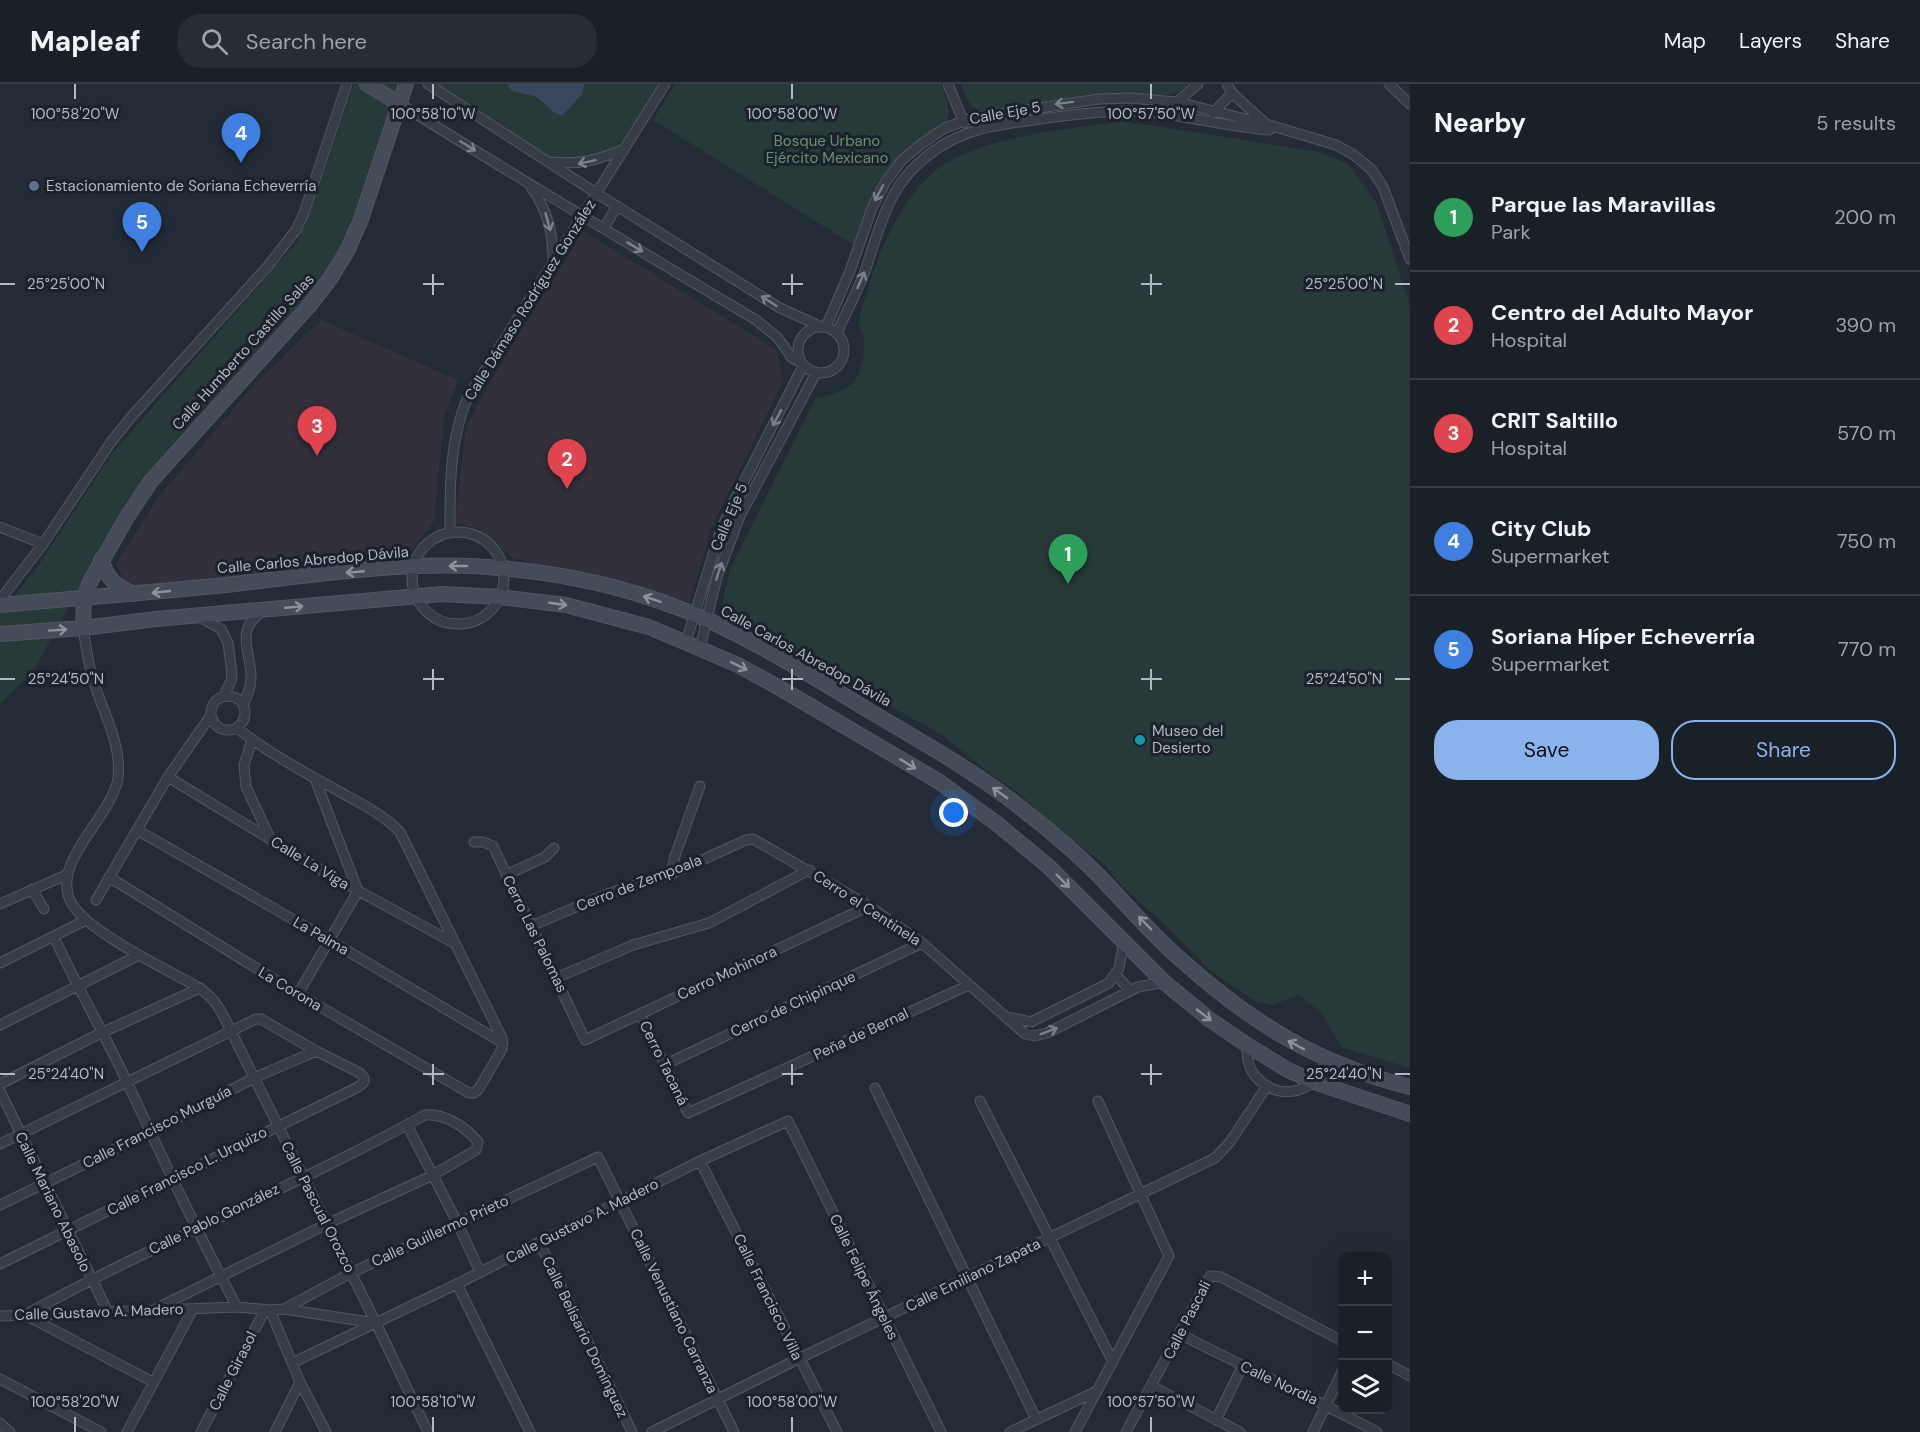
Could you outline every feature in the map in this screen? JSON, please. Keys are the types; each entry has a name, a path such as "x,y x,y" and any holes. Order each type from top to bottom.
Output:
{"main road":[{"path":"367,84 400,104"},
{"name":"Calle Humberto Castillo Salas","path":"83,628 84,598 101,560 151,481 309,306 330,279 347,251 360,222 406,84"},
{"path":"101,560 113,583 136,594"},
{"name":"Calle Carlos Abredop Dávila","path":"0,602 136,594 311,575 414,567 470,566 582,579 632,593 700,617 800,669 942,754 1031,815 1094,870 1176,956 1263,1025 1326,1059 1410,1087"},
{"path":"0,633 83,628 416,595 464,594 566,605 649,627 738,665 938,782 996,823 1048,866 1164,982 1247,1045 1314,1082 1410,1114"}],"street":[{"path":"0,602 111,442 268,267 296,230 304,213 347,84"},
{"path":"400,104 530,185 584,215 756,320 778,338 792,358 802,365 816,373 829,372 835,369 842,360 844,347 837,333 780,308 428,84"},
{"name":"Calle Dámaso Rodríguez González","path":"450,533 451,467 460,416 467,399 664,84"},
{"path":"948,84 969,133"},
{"path":"1177,102 1198,84"},
{"path":"1389,84 1410,104"},
{"path":"1205,121 1215,111 1229,88 1266,127 1285,130 1336,145 1354,155 1372,170 1383,187 1410,260"},
{"name":"Calle Eje 5","path":"824,327 850,271 872,208 885,183 902,161 945,128 963,120 1000,112 1099,99 1130,98 1177,102 1266,127"},
{"name":"Calle Eje 5","path":"837,333 864,274 892,197 904,179 931,153 969,133 1012,123 1097,112 1148,112 1266,127"},
{"path":"549,162 579,164 607,157 624,149"},
{"path":"530,185 541,201 549,221 553,239 553,262"},
{"path":"603,228 617,206"},
{"path":"802,365 797,350 802,336 814,328 824,327"},
{"name":"Calle Eje 5","path":"700,648 700,617 720,532 802,365"},
{"name":"Calle Eje 5","path":"686,642 700,617 740,516 816,373"},
{"path":"0,527 43,543"},
{"path":"461,532 483,540 499,558 503,569 503,588 500,597 487,614 468,623 457,624 436,618 428,612 416,595 413,586 414,567 423,549 431,541 450,533 461,532"},
{"path":"211,715 214,723 224,730 237,728 245,718 243,705 250,689 251,676 246,630 250,621 267,609"},
{"path":"96,900 168,777 211,715 215,703 223,697 231,681 228,643 221,629 197,616"},
{"path":"83,628 93,680 114,738 119,768 114,791 66,875 67,895 73,906 86,920 139,955 200,988"},
{"path":"228,643 246,641"},
{"path":"223,697 234,697 243,705"},
{"path":"237,728 252,740 315,779 372,810 400,832 503,1043"},
{"path":"252,740 244,765 246,787 271,840"},
{"name":"Calle La Viga","path":"168,777 358,891 454,943"},
{"path":"298,994 358,891 315,779"},
{"path":"671,874 675,856 700,786"},
{"name":"La Palma","path":"137,830 503,1043"},
{"name":"Cerro el Centinela","path":"746,840 753,839 761,842 869,906 922,943 1025,1034 1034,1036 1047,1033 1088,1013"},
{"name":"Cerro de Zempoala","path":"531,926 607,894 671,874 746,840"},
{"name":"Cerro Las Palomas","path":"474,842 483,842 493,846 585,1040"},
{"path":"506,875 545,856 554,848"},
{"path":"556,978 633,945 709,923 809,870"},
{"path":"0,904 66,875"},
{"name":"La Corona","path":"110,878 298,994 469,1093 478,1090 503,1043"},
{"path":"32,889 44,909"},
{"name":"Cerro Mohinora","path":"585,1040 869,906"},
{"path":"0,963 86,920"},
{"path":"54,937 76,986 127,1082 172,1179 237,1307"},
{"path":"1005,1017 1030,1022 1109,983 1119,968 1124,942"},
{"name":"Cerro de Chipinque","path":"664,1065 922,943"},
{"path":"0,1026 139,955"},
{"path":"1115,974 1131,991"},
{"path":"1078,999 1088,1013 1138,987 1164,982"},
{"name":"Peña de Bernal","path":"688,1113 969,985"},
{"path":"0,1084 200,988"},
{"name":"Calle Pascual Orozco","path":"200,988 214,1000 231,1031 428,1432"},
{"name":"Cerro Tacaná","path":"640,1014 688,1113"},
{"path":"0,1144 253,1019 261,1019 316,1051"},
{"path":"1247,1045 1248,1061 1254,1076 1267,1086 1282,1092 1299,1090 1314,1082 1324,1068 1326,1059"},
{"name":"Calle Francisco L. Urquizo","path":"0,1264 362,1084 364,1078 360,1073 316,1051"},
{"name":"Calle Francisco Murguía","path":"0,1205 254,1078 316,1051"},
{"name":"Calle Emiliano Zapata","path":"652,1432 968,1276 1215,1158 1230,1142 1267,1086"},
{"path":"875,1088 1036,1419"},
{"name":"Calle Mariano Abasolo","path":"0,1091 108,1312"},
{"path":"980,1101 1113,1362"},
{"path":"1075,1432 1169,1256 1098,1101"},
{"name":"Calle Pablo González","path":"25,1315 91,1279 303,1177 425,1115 438,1115 462,1127 478,1142 476,1150 433,1175"},
{"name":"Calle Gustavo A. Madero","path":"292,1363 457,1284 700,1161 788,1121"},
{"name":"Calle Felipe Ángeles","path":"788,1121 941,1432"},
{"path":"406,1125 457,1222 480,1272"},
{"name":"Calle Venustiano Carranza","path":"598,1157 734,1432"},
{"name":"Calle Guillermo Prieto","path":"284,1309 351,1272 598,1157"},
{"name":"Calle Francisco Villa","path":"700,1161 798,1359 837,1432"},
{"path":"157,1308 327,1224 433,1175"},
{"name":"Calle Belisario Domínguez","path":"539,1242 632,1432"},
{"name":"Calle Pascali","path":"1126,1432 1209,1276 1214,1275 1338,1339"},
{"path":"457,1284 531,1432"},
{"name":"Calle Gustavo A. Madero","path":"0,1316 157,1308 237,1307 284,1309 376,1323"},
{"path":"127,1432 193,1309"},
{"path":"267,1310 326,1432"},
{"name":"Calle Girasol","path":"201,1432 267,1310"},
{"path":"25,1315 153,1382"},
{"name":"Calle Nordia","path":"1180,1334 1242,1367 1327,1405 1377,1432"},
{"path":"1392,1366 1410,1376"},
{"path":"1216,1420 1242,1367"},
{"path":"0,1379 101,1432"},
{"path":"1313,1432 1338,1381"},
{"path":"275,1432 300,1382"},
{"path":"1152,1386 1240,1432"},
{"path":"1010,1432 1097,1390"},
{"path":"0,1423 10,1432"}],"shaded area":[{"path":"583,231 777,350 783,381 711,529 690,602 513,558 478,529 455,522 466,427 503,360"},
{"path":"321,320 458,380 444,418 434,521 406,558 128,588 116,564 160,495 254,385"}],"green space":[{"path":"354,84 397,84 347,235 325,274 302,304 152,469 71,602 34,670 0,705 0,615 38,566 111,455 298,241 317,194"},
{"path":"431,84 659,84 621,142 611,151 598,158 559,160 525,145"},
{"name":"Bosque Urbano Ejército Mexicano","path":"675,84 941,84 948,104 948,113 946,124 899,161 857,247 653,120"},
{"path":"961,84 1192,84 1177,93 1168,95 1109,94 987,111 972,106"},
{"path":"1123,121 1320,152 1348,164 1377,204 1410,306 1410,1068 1341,1047 1322,1013 1298,995 1272,1005 1255,1001 1209,969 1122,886 1105,865 1051,823 1021,795 993,776 942,735 781,644 742,627 723,615 723,598 730,569 816,398 848,387 856,379 864,352 859,316 878,258 897,220 921,185 951,160 989,145 1034,134"}],"water":[{"path":"507,84 584,84 582,94 563,115 556,114 537,97 512,91"}],"place":[{"name":"City Club","path":"241,163"},
{"name":"Estacionamiento de Soriana Echeverría","path":"34,186"},
{"name":"Soriana Híper Echeverría","path":"142,252"},
{"name":"CRIT Saltillo","path":"317,456"},
{"name":"Centro del Adulto Mayor","path":"567,489"},
{"name":"Parque las Maravillas","path":"1068,584"},
{"name":"Museo del Desierto","path":"1140,740"}]}
